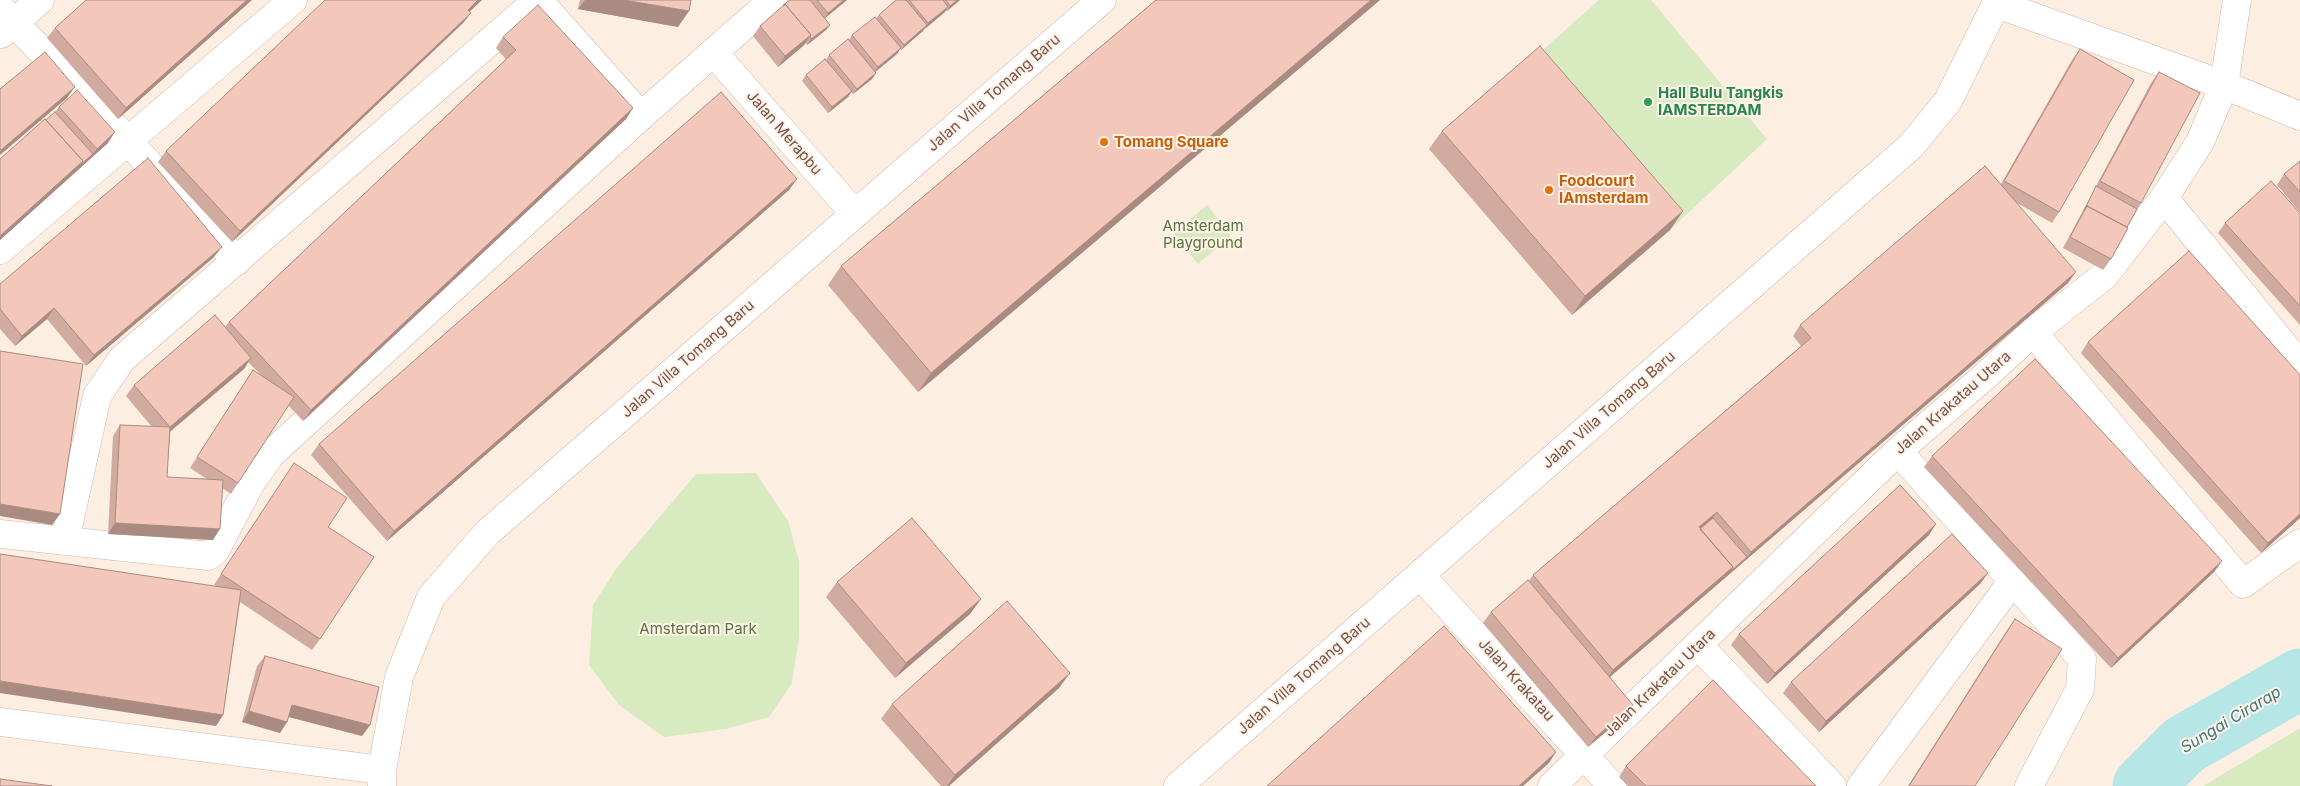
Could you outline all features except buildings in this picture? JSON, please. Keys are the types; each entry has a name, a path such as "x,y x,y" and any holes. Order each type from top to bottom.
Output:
{"street":[{"path":"40,0 5,22 129,142 237,261"},
{"path":"0,250 129,142 292,0"},
{"path":"65,540 98,396 122,359 538,0 641,116"},
{"path":"0,534 208,556 215,551 250,484 271,454 641,116 773,0"},
{"name":"Jalan Villa Tomang Baru","path":"382,778 399,676 431,597 488,532 1102,0"},
{"name":"Jalan Krakatau Utara","path":"1552,786 1699,646 1898,451 1984,378 2033,332 2105,275 2164,198 2200,142 2224,85 2237,0"},
{"path":"1997,2 2224,85 2300,116"},
{"name":"Jalan Villa Tomang Baru","path":"1178,786 1911,146 1948,101 1997,2"},
{"name":"Jalan Merapbu","path":"713,52 855,214"},
{"path":"2164,198 2300,365"},
{"path":"2033,332 2243,584 2300,543"},
{"path":"1898,451 2082,660 2080,688 2029,786"},
{"name":"Jalan Krakatau","path":"1420,574 1612,786"},
{"path":"1861,786 2012,582"},
{"path":"1699,646 1832,786"},
{"path":"0,722 382,778"}],"green space":[{"name":"Hall Bulu Tangkis IAMSTERDAM","path":"1599,0 1651,0 1767,139 1670,230 1527,64"},
{"name":"Amsterdam Playground","path":"1207,205 1231,236 1198,264 1173,233"},
{"name":"Amsterdam Park","path":"756,473 788,521 799,561 799,637 792,683 769,717 725,729 664,737 619,705 589,665 593,605 618,566 696,474"},
{"path":"2300,728 2300,786 2203,786"}],"waterway":[{"name":"Sungai Cirarap","path":"2143,786 2184,745 2300,679"}],"place":[{"name":"Hall Bulu Tangkis IAMSTERDAM","path":"1648,102"},
{"name":"Tomang Square","path":"1104,142"},
{"name":"Foodcourt IAmsterdam","path":"1549,190"}]}
